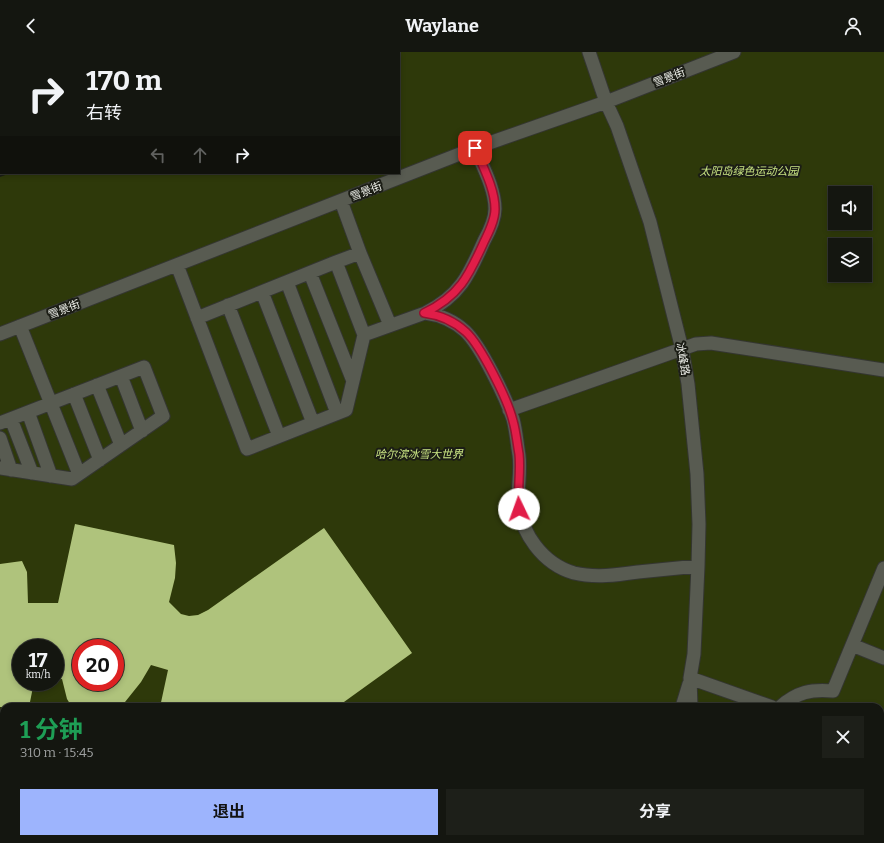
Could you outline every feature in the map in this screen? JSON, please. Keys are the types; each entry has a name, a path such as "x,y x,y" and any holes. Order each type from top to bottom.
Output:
{"street":[{"name":"冰峰路","path":"589,52 606,102 617,126 650,222 682,349 688,384 697,474 699,524 694,654 690,678 690,703"},
{"name":"雪景街","path":"0,334 475,148 606,102 734,52"},
{"path":"364,335 424,313 442,304 460,287 475,262 494,217 495,204 491,187 475,148"},
{"path":"341,201 360,253 390,325"},
{"path":"197,318 360,253"},
{"path":"177,265 247,448 346,410 364,335 336,262"},
{"path":"310,272 353,381"},
{"path":"287,282 337,413"},
{"path":"262,292 313,423"},
{"path":"228,305 279,436"},
{"path":"424,313 440,316 453,322 471,337 489,366 511,415 520,464 518,501 521,517 531,540 548,558 567,570 594,576 698,566"},
{"path":"20,326 79,474"},
{"path":"511,415 696,344 711,343 884,370"},
{"path":"0,438 6,469 68,479 75,477 163,416 144,367 6,421 32,473"},
{"path":"121,376 142,431"},
{"path":"97,385 121,445"},
{"path":"74,394 100,460"},
{"path":"28,412 51,476"},
{"path":"784,703 801,693 817,690 833,691 884,568"},
{"path":"852,645 884,658"},
{"path":"690,678 761,703"}],"green space":[{"path":"400,52 884,52 884,703 0,703 0,177 8,174 400,174"}],"building":[{"path":"75,524 174,545 176,563 175,578 169,602 181,614 189,616 198,615 208,610 324,528 412,653 343,703 161,703 168,670 151,665 141,682 124,703 70,703 64,687 64,639 12,639 12,691 32,691 30,703 0,703 0,564 22,561 27,572 28,603 58,603"}],"route":[{"path":"475,148 491,187 495,204 494,217 475,262 460,287 442,304 424,313 440,316 453,322 466,332 471,337 489,366 513,419 520,464 518,490 519,509"}],"park label":[{"name":"太阳岛绿色运动公园","path":"749,171"},
{"name":"哈尔滨冰雪大世界","path":"419,454"}]}
